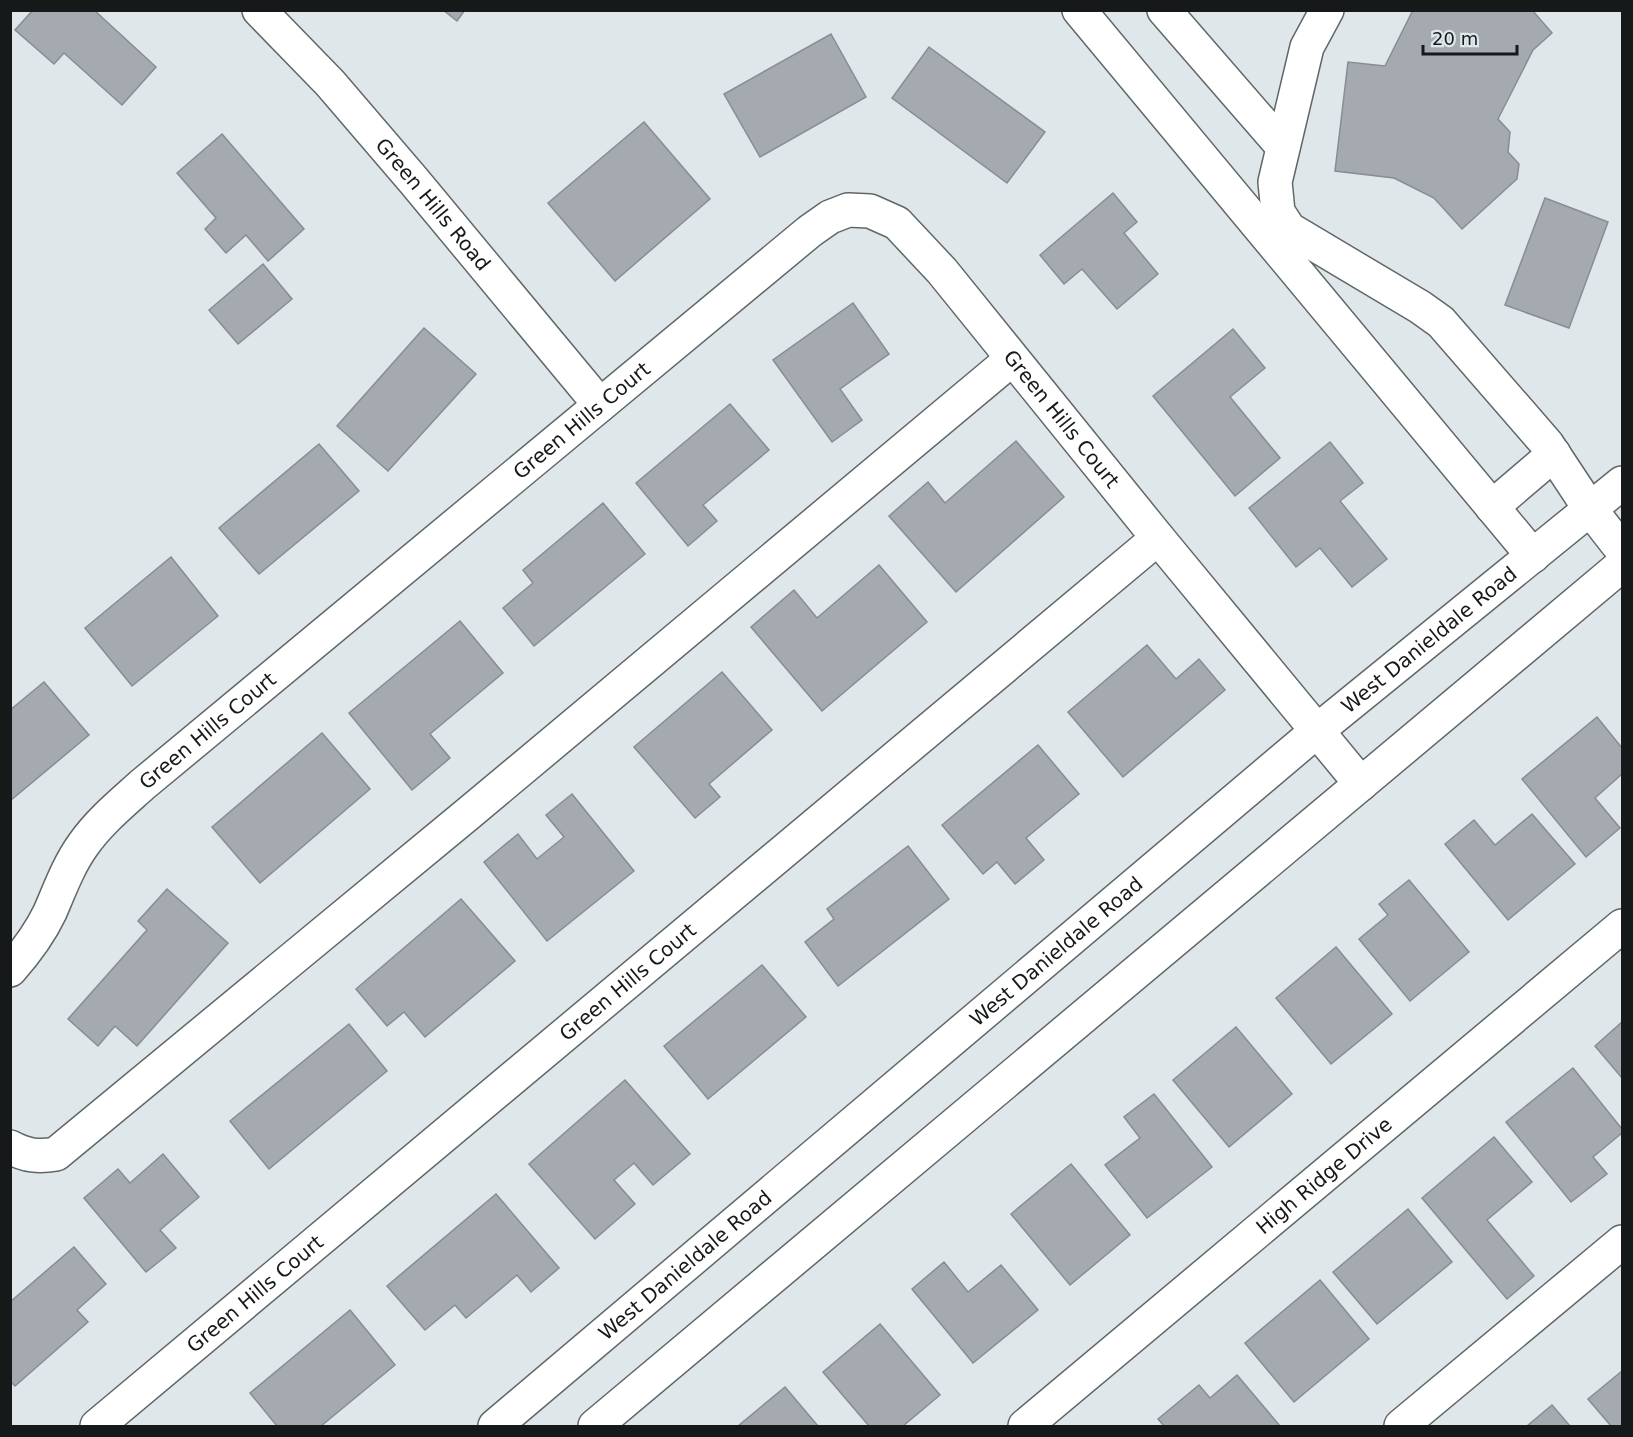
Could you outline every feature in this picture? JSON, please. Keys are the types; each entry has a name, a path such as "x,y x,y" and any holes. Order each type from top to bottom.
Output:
{"street":[{"name":"Green Hills Road","path":"259,10 330,83 600,405"},
{"path":"1079,10 1281,236 1492,507 1533,556"},
{"path":"1164,10 1283,147"},
{"path":"1281,236 1275,182 1307,46 1327,10"},
{"name":"Green Hills Court","path":"10,970 28,950 49,913 63,879 83,845 107,817 142,785 810,231 830,217 848,210 870,211 897,223 942,271 1361,784"},
{"path":"1281,236 1420,307 1441,322 1554,454 1590,509 1623,550"},
{"path":"10,1147 38,1157 56,1154 1012,358"},
{"path":"1492,507 1554,454"},
{"name":"West Danieldale Road","path":"495,1426 1318,730 1623,483"},
{"name":"Green Hills Court","path":"97,1426 1158,538"},
{"path":"595,1426 1623,565"},
{"name":"High Ridge Drive","path":"1025,1426 1623,926"},
{"path":"1401,1426 1623,1242"}],"building":[{"path":"33,10 94,10 156,67 122,105 64,53 54,64 15,30"},
{"path":"443,10 465,10 457,21"},
{"path":"1413,10 1532,10 1552,33 1533,50 1498,119 1510,132 1508,152 1519,164 1517,179 1462,229 1434,198 1394,178 1335,171 1348,62 1385,66"},
{"path":"831,34 866,97 760,157 724,94"},
{"path":"929,47 1045,132 1007,183 892,98"},
{"path":"644,122 710,199 615,281 548,203"},
{"path":"222,134 304,229 268,261 246,235 226,253 205,229 216,218 177,173"},
{"path":"1113,193 1137,222 1124,233 1158,274 1117,309 1082,269 1064,284 1040,255"},
{"path":"1545,198 1608,222 1569,328 1505,305"},
{"path":"263,264 292,299 238,344 209,310"},
{"path":"853,303 889,354 840,389 862,420 832,442 773,360"},
{"path":"424,328 476,374 388,471 337,426"},
{"path":"1233,329 1265,368 1230,397 1280,458 1235,496 1153,396"},
{"path":"730,404 769,450 703,505 717,521 688,546 636,483"},
{"path":"1016,441 1064,497 956,592 889,516 928,482 945,503"},
{"path":"1330,442 1363,483 1340,501 1387,559 1352,587 1320,548 1296,567 1249,508"},
{"path":"319,444 359,491 259,574 219,528"},
{"path":"603,503 645,554 534,646 503,608 533,583 523,570"},
{"path":"171,557 218,616 132,686 85,628"},
{"path":"879,565 927,622 822,711 751,627 794,590 817,618"},
{"path":"460,621 503,673 430,734 450,758 412,790 349,713"},
{"path":"1147,645 1176,679 1199,659 1225,690 1123,777 1068,712"},
{"path":"722,672 772,730 709,784 720,797 695,818 634,747"},
{"path":"44,682 89,735 10,801 10,710"},
{"path":"1597,717 1622,748 1622,774 1595,798 1620,828 1586,857 1522,779"},
{"path":"322,733 370,789 260,883 212,827"},
{"path":"1038,745 1079,794 1026,838 1044,860 1015,884 997,862 983,874 942,825"},
{"path":"572,794 634,871 547,941 484,862 518,834 537,859 564,837 546,815"},
{"path":"1532,814 1575,864 1508,920 1445,844 1474,820 1495,845"},
{"path":"908,846 949,899 838,986 805,942 834,919 827,909"},
{"path":"1409,880 1469,952 1410,1001 1359,939 1388,915 1379,904"},
{"path":"167,889 228,943 137,1046 115,1026 98,1046 68,1019 147,930 138,921"},
{"path":"461,899 515,961 425,1037 404,1012 387,1026 356,989"},
{"path":"1336,947 1392,1014 1331,1064 1276,998"},
{"path":"762,965 806,1017 708,1099 664,1046"},
{"path":"1622,1022 1622,1078 1595,1046"},
{"path":"349,1024 387,1071 269,1169 230,1121"},
{"path":"1236,1027 1292,1094 1229,1147 1173,1080"},
{"path":"1573,1068 1622,1129 1622,1133 1593,1157 1607,1174 1571,1202 1506,1122"},
{"path":"625,1080 690,1154 653,1185 634,1163 614,1180 635,1204 595,1239 529,1164"},
{"path":"1154,1094 1212,1167 1147,1218 1105,1165 1140,1138 1124,1117"},
{"path":"1494,1137 1532,1182 1487,1220 1534,1276 1507,1299 1422,1198"},
{"path":"163,1154 199,1197 160,1230 176,1248 146,1272 84,1198 118,1169 130,1183"},
{"path":"1071,1164 1130,1235 1070,1285 1011,1214"},
{"path":"496,1194 559,1268 531,1292 517,1275 466,1318 455,1305 425,1330 387,1286"},
{"path":"1408,1209 1452,1262 1377,1324 1333,1272"},
{"path":"74,1247 106,1284 77,1310 88,1322 15,1386 10,1381 10,1302"},
{"path":"944,1262 968,1292 1001,1265 1038,1310 973,1363 912,1289"},
{"path":"1320,1280 1369,1339 1294,1402 1245,1343"},
{"path":"350,1310 395,1365 321,1426 277,1426 250,1393"},
{"path":"880,1324 940,1395 903,1426 869,1426 823,1372"},
{"path":"1622,1371 1622,1426 1611,1426 1588,1399"},
{"path":"1237,1375 1280,1426 1164,1426 1158,1419 1199,1385 1210,1398"},
{"path":"785,1387 818,1426 738,1426"},
{"path":"1552,1405 1570,1426 1527,1426"}]}
